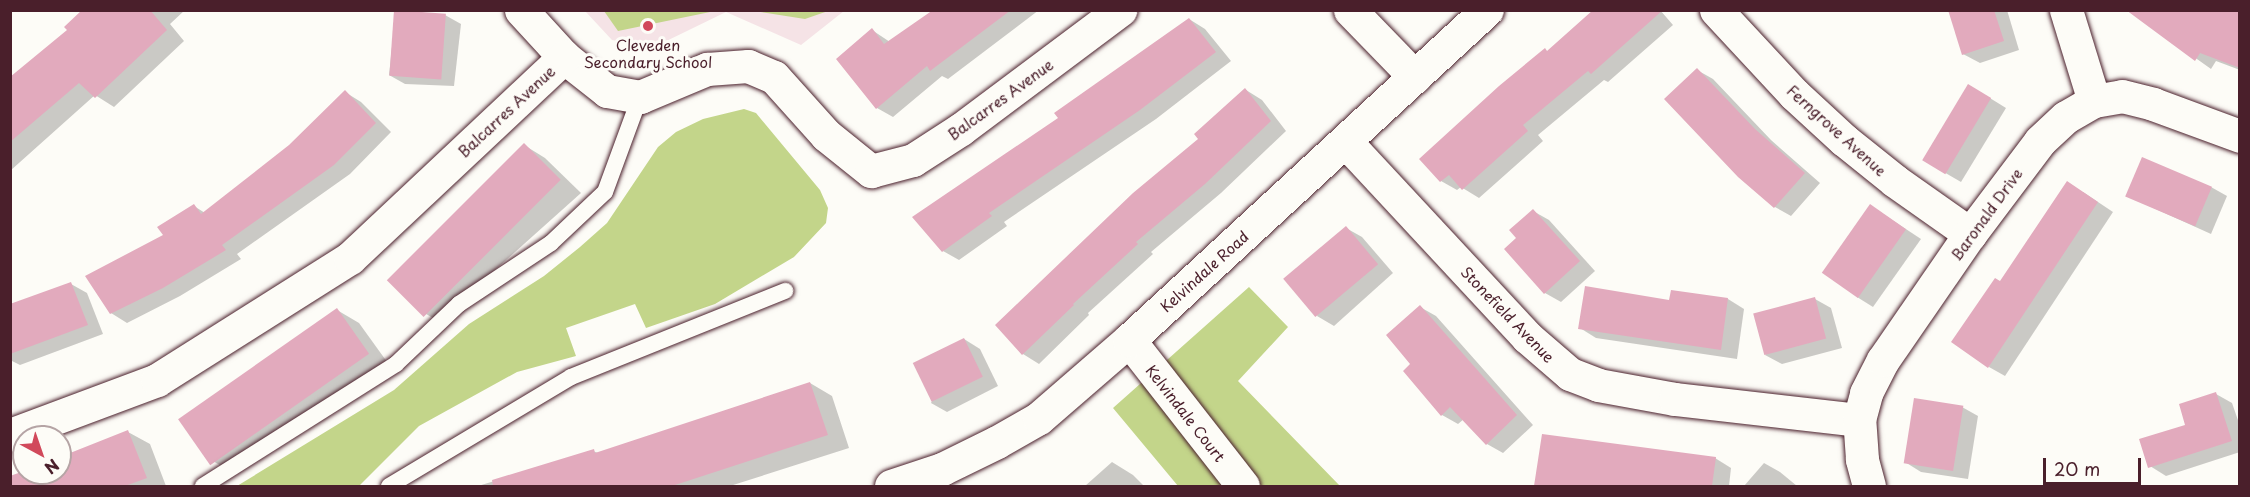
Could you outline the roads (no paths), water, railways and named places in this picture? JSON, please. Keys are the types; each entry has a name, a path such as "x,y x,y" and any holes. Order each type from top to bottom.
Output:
{"street":[{"path":"521,10 564,57"},
{"name":"Balcarres Avenue","path":"10,435 157,380 350,258 564,57 607,90 640,97 707,69 748,66 774,77 826,135 871,171 913,160 951,135 1120,10"},
{"path":"1350,10 1415,77"},
{"name":"Kelvindale Road","path":"891,486 942,470 1039,418 1129,340 1487,10"},
{"name":"Ferngrove Avenue","path":"1716,10 1794,94 1844,140 1895,181 1970,234"},
{"path":"2066,10 2094,101"},
{"name":"Baronald Drive","path":"1869,486 1862,459 1859,420 1866,393 1883,360 1970,234 2040,141 2066,117 2094,101 2122,96 2153,104 2240,136"},
{"name":"Stonefield Avenue","path":"1346,142 1527,337 1570,374 1598,385 1675,399 1859,420"},
{"name":"Kelvindale Court","path":"1129,340 1243,486"}],"lane":[{"path":"203,486 396,364 459,304 551,243 605,192 640,97"},
{"path":"388,486 571,377 785,291"}],"place":[{"name":"Cleveden Secondary School","path":"648,26"}]}
